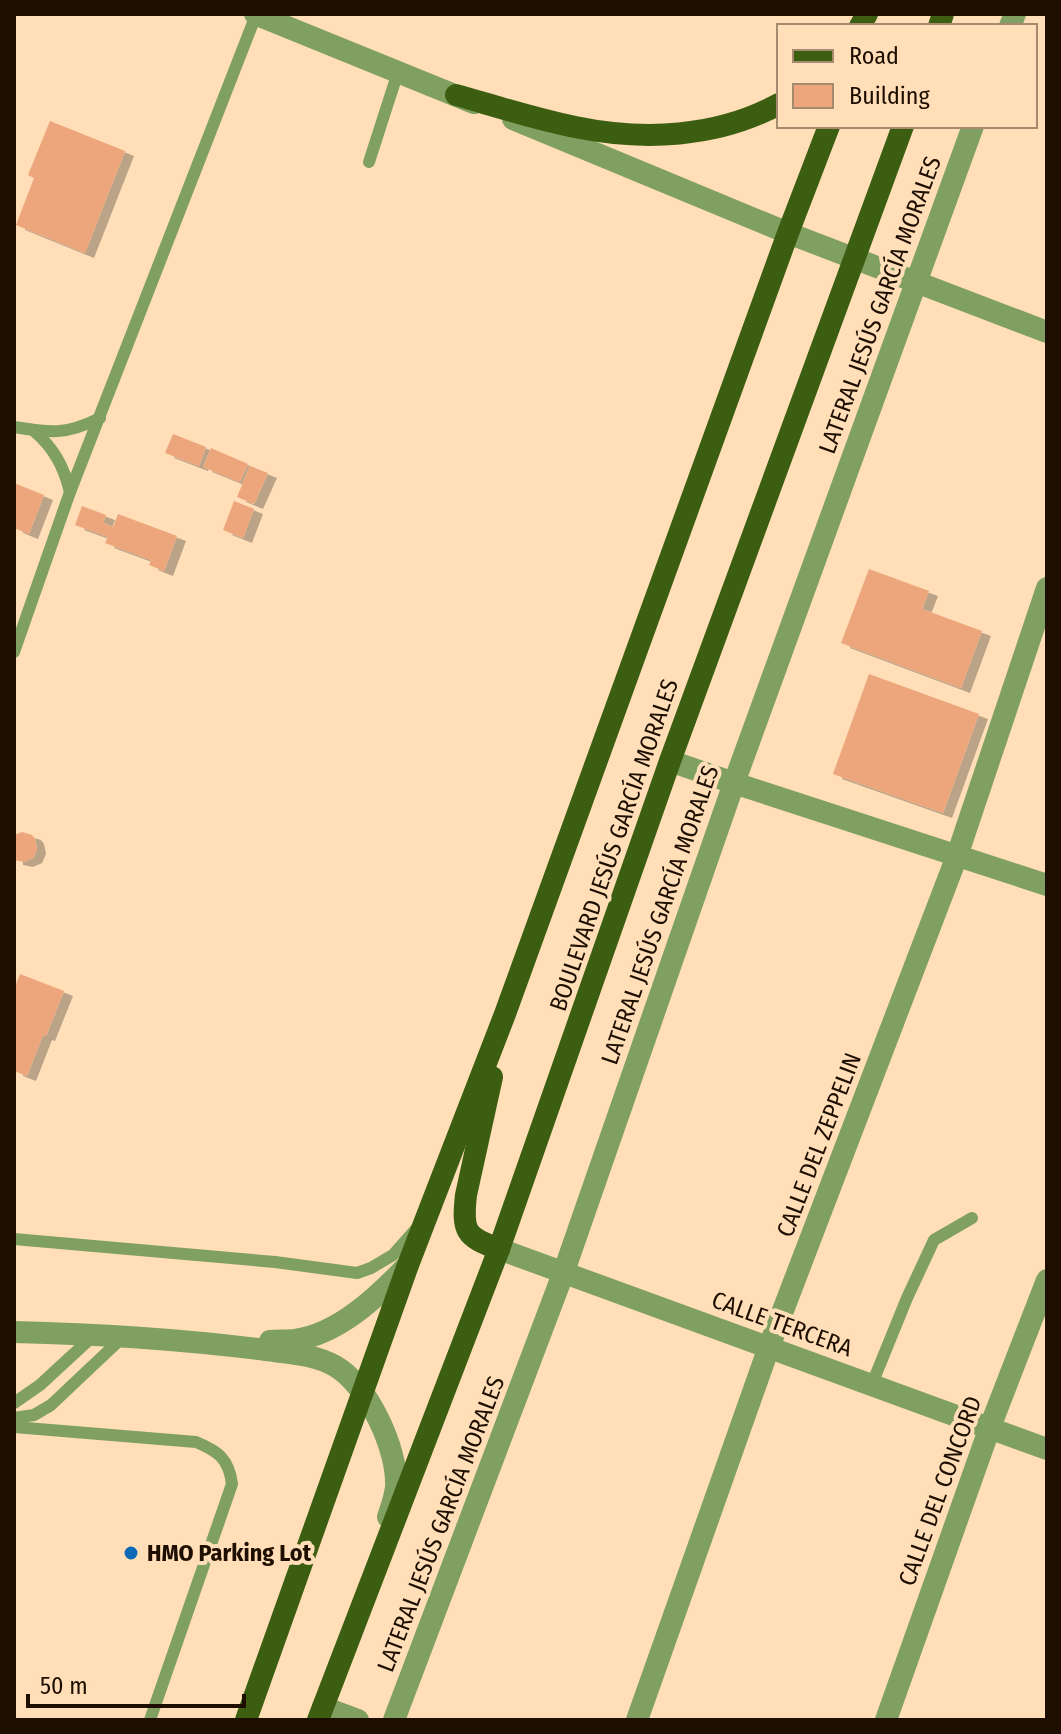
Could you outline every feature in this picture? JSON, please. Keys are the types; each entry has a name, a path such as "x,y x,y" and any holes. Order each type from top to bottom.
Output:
{"main road":[{"path":"456,95 575,127 627,134 666,135 710,130 760,115 777,105"},
{"name":"BOULEVARD JESÚS GARCÍA MORALES","path":"246,1720 408,1265 505,1014 828,128"},
{"name":"BOULEVARD JESÚS GARCÍA MORALES","path":"320,1714 499,1249 670,761 902,128"},
{"path":"499,1249 473,1237 466,1228 464,1214 505,1014"}],"street":[{"path":"256,14 788,233 1047,332"},
{"name":"LATERAL JESÚS GARCÍA MORALES","path":"394,1720 563,1274 734,783 972,128"},
{"name":"CALLE DEL ZEPPELIN","path":"637,1720 769,1347 957,856 1047,588"},
{"path":"670,761 1047,885"},
{"name":"CALLE TERCERA","path":"499,1249 1047,1449"},
{"path":"213,1344 298,1339 330,1328 355,1314 408,1265"},
{"name":"CALLE DEL CONCORD","path":"886,1720 990,1427 1047,1280"},
{"path":"14,1332 95,1334 290,1353 323,1360 347,1374 362,1393"},
{"name":"BOULEVARD JESÚS GARCÍA MORALES","path":"362,1393 379,1419 386,1437 396,1489 372,1580"},
{"path":"320,1714 358,1720"}],"lane":[{"path":"14,652 70,492 256,14"},
{"path":"369,162 398,72"},
{"path":"14,427 51,433 69,431 100,418"},
{"path":"32,430 47,442 58,458 70,492"},
{"path":"14,1239 275,1262 357,1273 393,1255 430,1206"},
{"path":"872,1384 934,1240 972,1218"},
{"path":"14,1403 40,1385 95,1334"},
{"path":"14,1418 34,1415 51,1405 123,1337"},
{"path":"14,1427 196,1442 210,1448 230,1468 232,1484 150,1720"}],"building":[{"path":"50,121 125,151 85,253 16,225 34,178 28,175"},
{"path":"173,434 206,447 199,466 165,453"},
{"path":"211,448 248,464 240,482 203,467"},
{"path":"250,466 268,473 254,504 237,497"},
{"path":"14,483 44,495 29,534 14,528"},
{"path":"234,501 254,509 243,538 223,530"},
{"path":"82,506 106,515 103,523 113,527 118,514 177,536 164,571 149,565 151,560 105,543 108,537 75,525"},
{"path":"869,569 929,591 922,609 982,631 961,688 841,643"},
{"path":"869,674 979,714 943,813 833,774"},
{"path":"22,832 32,835 37,849 33,858 24,862 14,860 14,835"},
{"path":"20,974 64,991 27,1076 14,1071 14,989"}],"place":[{"name":"HMO Parking Lot","path":"131,1553"}]}
